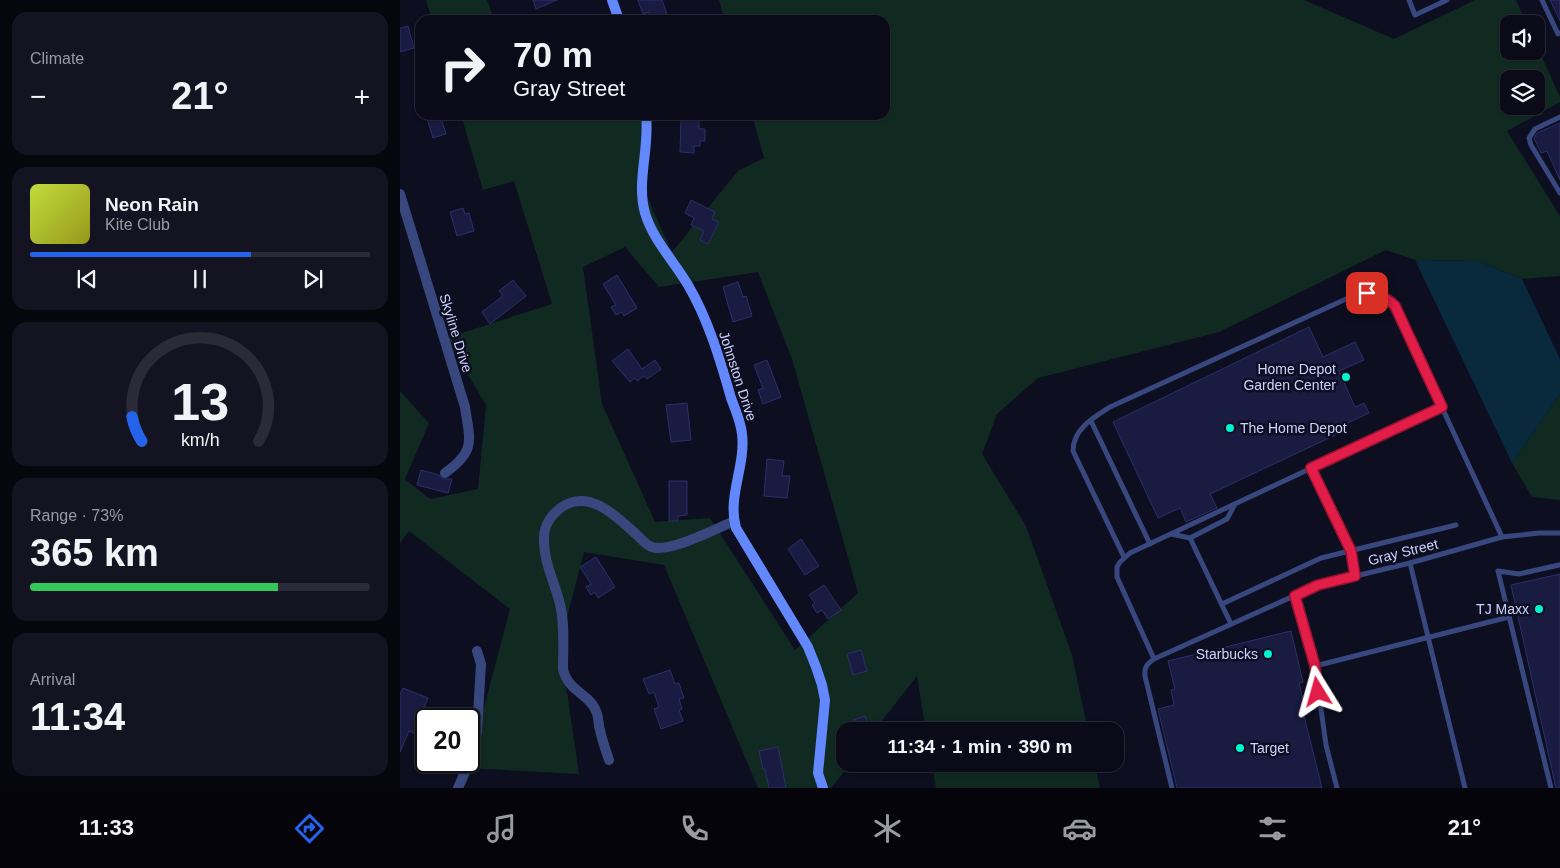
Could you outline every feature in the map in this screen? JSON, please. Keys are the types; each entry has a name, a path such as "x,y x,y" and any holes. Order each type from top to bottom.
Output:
{"street":[{"path":"612,0 617,15"},
{"name":"Johnston Drive","path":"646,120 647,136 642,188 645,213 662,247 687,282 697,301 720,359 742,434 734,521 743,542 808,647 822,685 825,700 821,750 818,762 818,773 822,788"},
{"name":"Skyline Drive","path":"400,194 466,416 470,441 467,452 459,463 445,473"},
{"path":"609,760 600,732 596,711 591,703 565,678 561,607 546,558 544,540 544,531 552,515 567,503 587,502 602,506 613,513 650,547 663,549 734,521"},
{"path":"458,788 470,761 478,732 481,664 477,651"}],"lane":[{"path":"1409,0 1416,15 1447,0"},
{"path":"1542,0 1558,34 1560,33"},
{"path":"1560,117 1535,129 1529,138 1531,145 1560,193"},
{"path":"1124,557 1074,451 1073,443 1077,434 1091,420 1110,406 1357,294 1367,293 1377,293 1386,297 1395,306 1502,537"},
{"path":"1154,659 1117,577 1117,567 1124,557 1170,533 1442,407"},
{"path":"1091,420 1150,544"},
{"path":"1311,468 1351,551 1355,576"},
{"path":"1170,533 1190,538 1227,519 1236,503"},
{"path":"1222,604 1321,558 1456,525"},
{"name":"Gray Street","path":"1172,788 1144,669 1154,659 1318,585 1410,563 1502,537 1560,532"},
{"path":"1190,538 1231,624"},
{"path":"1410,563 1465,788"},
{"path":"1551,788 1498,571 1519,574 1559,565"},
{"path":"1295,596 1315,666 1326,745 1337,788"},
{"path":"1315,666 1509,617"}],"green space":[{"path":"426,0 487,0 492,15 430,15"},
{"path":"719,0 1304,0 1394,39 1475,0 1516,0 1523,15 1500,15 1500,60 1543,60 1560,97 1560,102 1545,110 1545,70 1500,70 1500,115 1536,115 1507,131 1560,216 1560,276 1522,279 1477,261 1415,260 1386,250 1219,332 1038,378 997,414 982,454 1026,526 1072,655 1086,722 925,722 917,676 881,722 836,722 836,772 844,772 831,788 758,788 664,565 584,552 560,644 579,774 480,769 480,723 510,609 409,531 400,543 400,391 429,423 405,479 430,499 478,489 486,405 446,338 552,304 514,181 483,190 462,120 649,120 647,197 672,252 738,171 764,158 753,120 890,120 890,15 724,15","holes":["625,247 659,287 758,272 792,359 858,593 795,650 710,518 655,522 602,404 583,267"]},
{"path":"1560,394 1560,500 1532,497 1512,463"},
{"path":"933,772 1097,772 1100,788 936,788"}],"water":[{"path":"1415,260 1477,261 1522,279 1560,359 1560,394 1512,463"}],"building":[{"path":"533,0 557,0 536,9"},
{"path":"638,0 662,0 667,15 650,15 649,12 643,14"},
{"path":"1550,0 1560,0 1560,21"},
{"path":"408,26 414,48 400,52 400,28"},
{"path":"428,120 442,120 446,134 433,138"},
{"path":"681,120 699,120 699,129 705,129 705,141 700,141 700,146 694,146 694,153 680,152"},
{"path":"1560,123 1560,180 1547,151 1541,153 1534,138 1537,133"},
{"path":"691,200 715,212 712,219 719,222 708,244 700,240 704,231 691,225 694,218 685,213"},
{"path":"463,208 465,214 469,213 474,231 457,236 450,212"},
{"path":"617,275 637,308 624,316 622,312 616,315 611,307 616,305 603,284"},
{"path":"513,280 526,296 490,324 482,312 503,296 499,291"},
{"path":"738,282 743,297 746,296 752,316 733,322 723,287"},
{"name":"The Home Depot","path":"1309,327 1323,357 1355,342 1364,360 1339,371 1355,407 1364,403 1369,413 1343,425 1346,430 1210,494 1217,508 1186,522 1180,508 1158,518 1113,422"},
{"path":"628,349 642,369 655,360 661,369 647,379 644,376 637,381 635,378 630,382 612,361"},
{"path":"767,360 781,397 763,404 758,390 763,388 754,365"},
{"path":"687,403 691,440 671,442 666,405"},
{"path":"767,459 784,461 782,476 790,476 787,498 764,496"},
{"path":"421,470 439,475 443,479 452,479 448,493 417,485"},
{"path":"669,481 687,481 687,515 678,516 678,521 669,521"},
{"path":"801,539 819,566 805,575 788,549"},
{"path":"596,557 615,587 598,598 595,592 591,595 586,587 591,584 580,567"},
{"path":"1560,574 1560,788 1556,788 1511,585"},
{"path":"824,585 841,610 828,619 822,610 817,613 812,605 815,603 809,595"},
{"name":"Target","path":"1291,631 1303,682 1299,683 1304,703 1301,704 1322,788 1177,788 1158,709 1174,705 1171,690 1175,689 1168,661"},
{"path":"861,650 867,671 853,675 847,654"},
{"path":"670,670 675,684 679,683 684,698 679,699 682,709 679,710 683,721 661,729 654,709 659,707 654,692 649,694 643,679"},
{"path":"403,688 428,698 424,708 415,708 415,734 409,731 400,752 400,694"},
{"path":"865,716 867,722 855,722 854,720"},
{"path":"778,747 786,788 769,788 759,751"}],"place":[{"name":"Home Depot Garden Center","path":"1346,377"},
{"name":"The Home Depot","path":"1230,428"},
{"name":"TJ Maxx","path":"1539,609"},
{"name":"Starbucks","path":"1268,654"},
{"name":"Target","path":"1240,748"}],"route":[{"path":"1318,692 1315,666 1295,596 1318,585 1355,576 1351,551 1311,468 1442,407 1395,306 1386,297 1377,293 1367,293"}]}
